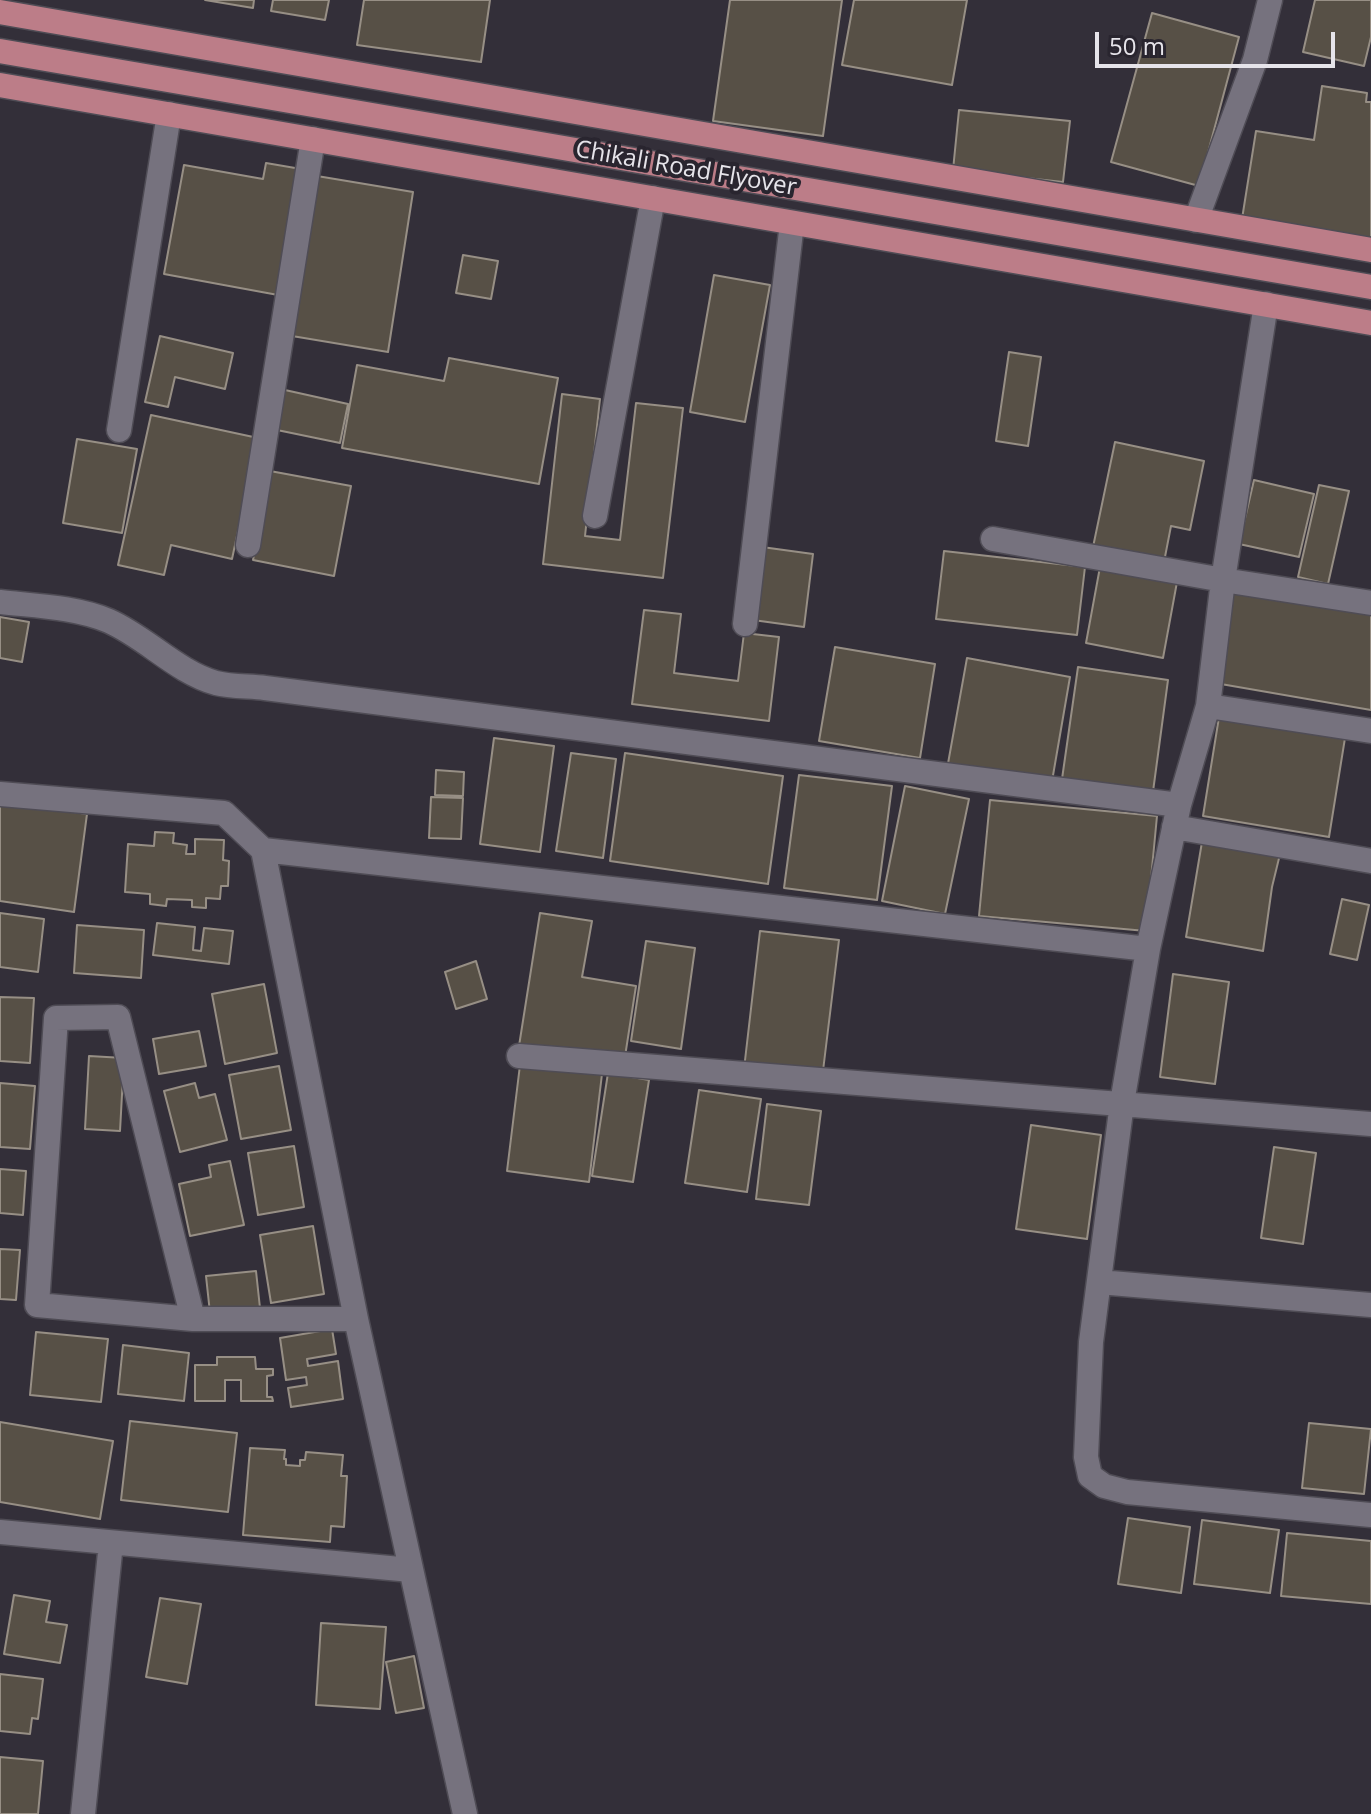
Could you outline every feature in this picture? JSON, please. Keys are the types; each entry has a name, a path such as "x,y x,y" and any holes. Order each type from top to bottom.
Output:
{"main road":[{"path":"0,12 1371,250"},
{"name":"Chikali Road Flyover","path":"0,51 1371,287"},
{"path":"0,85 1371,323"}],"street":[{"path":"1196,220 1255,60 1270,0"},
{"path":"119,430 169,114"},
{"path":"248,545 313,139"},
{"path":"595,516 653,198"},
{"path":"745,624 792,223"},
{"path":"1266,304 1223,580 1208,706 1176,816 1148,949 1122,1103 1091,1342 1086,1457 1090,1476 1104,1486 1127,1492 1371,1515"},
{"path":"993,539 1371,603"},
{"path":"0,602 78,612 109,621 195,674 217,683 1176,816 1371,861"},
{"path":"1208,706 1371,731"},
{"path":"0,794 224,813 263,850 356,1319 465,1814"},
{"path":"263,850 1148,949"},
{"path":"193,1319 118,1017 56,1018 37,1305 193,1319 356,1319"},
{"path":"519,1056 1371,1124"},
{"path":"1099,1282 1371,1305"},
{"path":"0,1532 411,1570"},
{"path":"83,1814 111,1543"}],"building":[{"path":"205,0 254,0 253,8"},
{"path":"273,0 329,0 325,20 271,11"},
{"path":"364,0 490,0 481,62 357,45"},
{"path":"730,0 842,0 823,136 713,121"},
{"path":"854,0 967,0 952,85 842,65"},
{"path":"1315,0 1371,0 1371,37 1364,66 1303,52"},
{"path":"1152,13 1239,37 1199,186 1111,162"},
{"path":"1322,86 1367,93 1366,102 1371,102 1371,241 1242,219 1256,131 1314,140"},
{"path":"959,110 1070,121 1063,182 953,170"},
{"path":"266,163 301,169 278,295 164,274 184,165 263,179"},
{"path":"317,176 413,192 388,352 292,336"},
{"path":"463,255 498,261 491,299 456,293"},
{"path":"714,275 770,285 745,422 690,412"},
{"path":"160,336 233,353 225,389 175,377 168,407 145,402"},
{"path":"1009,352 1041,357 1028,446 996,441"},
{"path":"449,358 558,378 539,484 342,448 357,365 444,381"},
{"path":"285,390 348,404 340,443 277,430"},
{"path":"562,394 600,399 585,536 620,540 636,403 683,408 663,578 543,564"},
{"path":"151,415 258,438 232,559 171,545 164,575 118,565"},
{"path":"77,439 137,449 122,533 63,523"},
{"path":"1115,442 1204,461 1190,530 1171,526 1164,562 1093,547"},
{"path":"270,471 351,486 334,576 253,560"},
{"path":"1254,480 1314,494 1299,557 1239,544"},
{"path":"1319,485 1349,491 1328,584 1298,577"},
{"path":"762,547 813,554 804,627 753,620"},
{"path":"944,551 1085,567 1077,635 936,619"},
{"path":"1100,567 1177,582 1163,658 1086,643"},
{"path":"1231,587 1371,610 1371,710 1215,683"},
{"path":"644,610 681,614 674,673 738,681 744,633 779,637 769,721 632,704"},
{"path":"0,617 29,622 22,662 0,658"},
{"path":"835,647 935,664 920,758 819,741"},
{"path":"967,658 1070,677 1051,787 947,769"},
{"path":"1078,667 1168,680 1152,799 1061,786"},
{"path":"1219,717 1345,738 1329,837 1203,816"},
{"path":"494,738 554,746 540,852 480,844"},
{"path":"571,753 616,759 603,858 556,851"},
{"path":"625,753 783,776 768,884 610,861"},
{"path":"436,770 464,772 463,796 435,795"},
{"path":"799,775 892,786 877,900 784,888"},
{"path":"905,786 969,799 945,914 882,901"},
{"path":"431,797 463,798 461,839 429,838"},
{"path":"990,800 1157,816 1146,931 979,916"},
{"path":"0,801 87,814 74,912 0,901"},
{"path":"155,832 174,833 173,843 187,845 186,854 195,854 195,839 224,840 223,860 229,861 228,886 221,886 220,899 206,898 206,908 192,907 192,900 167,899 166,906 150,904 150,894 125,892 128,844 154,846"},
{"path":"1203,836 1281,850 1263,951 1186,937"},
{"path":"1342,899 1369,905 1357,960 1330,954"},
{"path":"0,913 44,919 38,972 0,967"},
{"path":"540,913 592,921 582,977 636,986 624,1063 519,1046"},
{"path":"157,923 195,927 193,950 201,951 204,928 233,931 229,964 153,955"},
{"path":"77,925 144,930 141,978 74,973"},
{"path":"760,931 839,940 822,1079 744,1069"},
{"path":"646,941 695,948 681,1049 631,1041"},
{"path":"476,961 487,999 456,1009 445,972"},
{"path":"1173,974 1229,982 1215,1084 1160,1077"},
{"path":"264,984 277,1053 225,1064 212,994"},
{"path":"0,997 34,998 30,1063 0,1061"},
{"path":"199,1031 206,1066 159,1074 153,1039"},
{"path":"89,1056 124,1058 120,1131 85,1129"},
{"path":"520,1065 602,1074 589,1182 507,1171"},
{"path":"279,1066 291,1130 241,1139 229,1075"},
{"path":"608,1073 649,1080 633,1182 592,1176"},
{"path":"0,1083 35,1086 30,1149 0,1147"},
{"path":"195,1083 199,1098 215,1094 227,1140 180,1152 164,1091"},
{"path":"699,1090 761,1099 747,1192 685,1183"},
{"path":"767,1104 821,1111 809,1205 756,1199"},
{"path":"1031,1125 1101,1135 1087,1239 1016,1229"},
{"path":"294,1146 304,1207 258,1215 248,1153"},
{"path":"1274,1147 1316,1153 1303,1244 1261,1238"},
{"path":"230,1161 244,1225 190,1236 179,1184 211,1177 209,1165"},
{"path":"0,1169 26,1171 23,1215 0,1213"},
{"path":"313,1226 324,1294 271,1303 260,1235"},
{"path":"0,1249 20,1250 16,1300 0,1299"},
{"path":"256,1271 260,1308 210,1313 206,1276"},
{"path":"332,1329 336,1354 307,1359 308,1366 338,1361 343,1399 291,1407 288,1388 307,1385 306,1377 286,1380 280,1338"},
{"path":"36,1332 108,1339 101,1402 30,1395"},
{"path":"123,1345 189,1353 184,1401 118,1394"},
{"path":"217,1357 255,1357 256,1369 273,1369 273,1375 267,1376 267,1397 272,1397 273,1401 241,1401 241,1380 225,1380 225,1401 195,1401 195,1365 217,1365"},
{"path":"130,1421 237,1433 228,1512 121,1500"},
{"path":"0,1422 113,1441 100,1519 0,1502"},
{"path":"1309,1423 1371,1429 1364,1494 1302,1488"},
{"path":"250,1448 285,1450 286,1465 300,1466 306,1452 343,1455 341,1476 347,1476 344,1527 331,1526 330,1542 243,1535"},
{"path":"1128,1518 1190,1527 1181,1593 1118,1584"},
{"path":"1202,1520 1279,1530 1270,1593 1194,1584"},
{"path":"1287,1533 1371,1541 1371,1604 1281,1596"},
{"path":"14,1595 50,1601 46,1622 67,1625 60,1663 4,1654"},
{"path":"160,1598 201,1604 187,1684 146,1677"},
{"path":"321,1623 386,1627 380,1709 316,1705"},
{"path":"414,1656 424,1708 396,1713 386,1662"},
{"path":"0,1674 43,1679 38,1719 32,1718 30,1734 0,1731"},
{"path":"0,1757 43,1761 38,1814 0,1814"}]}
